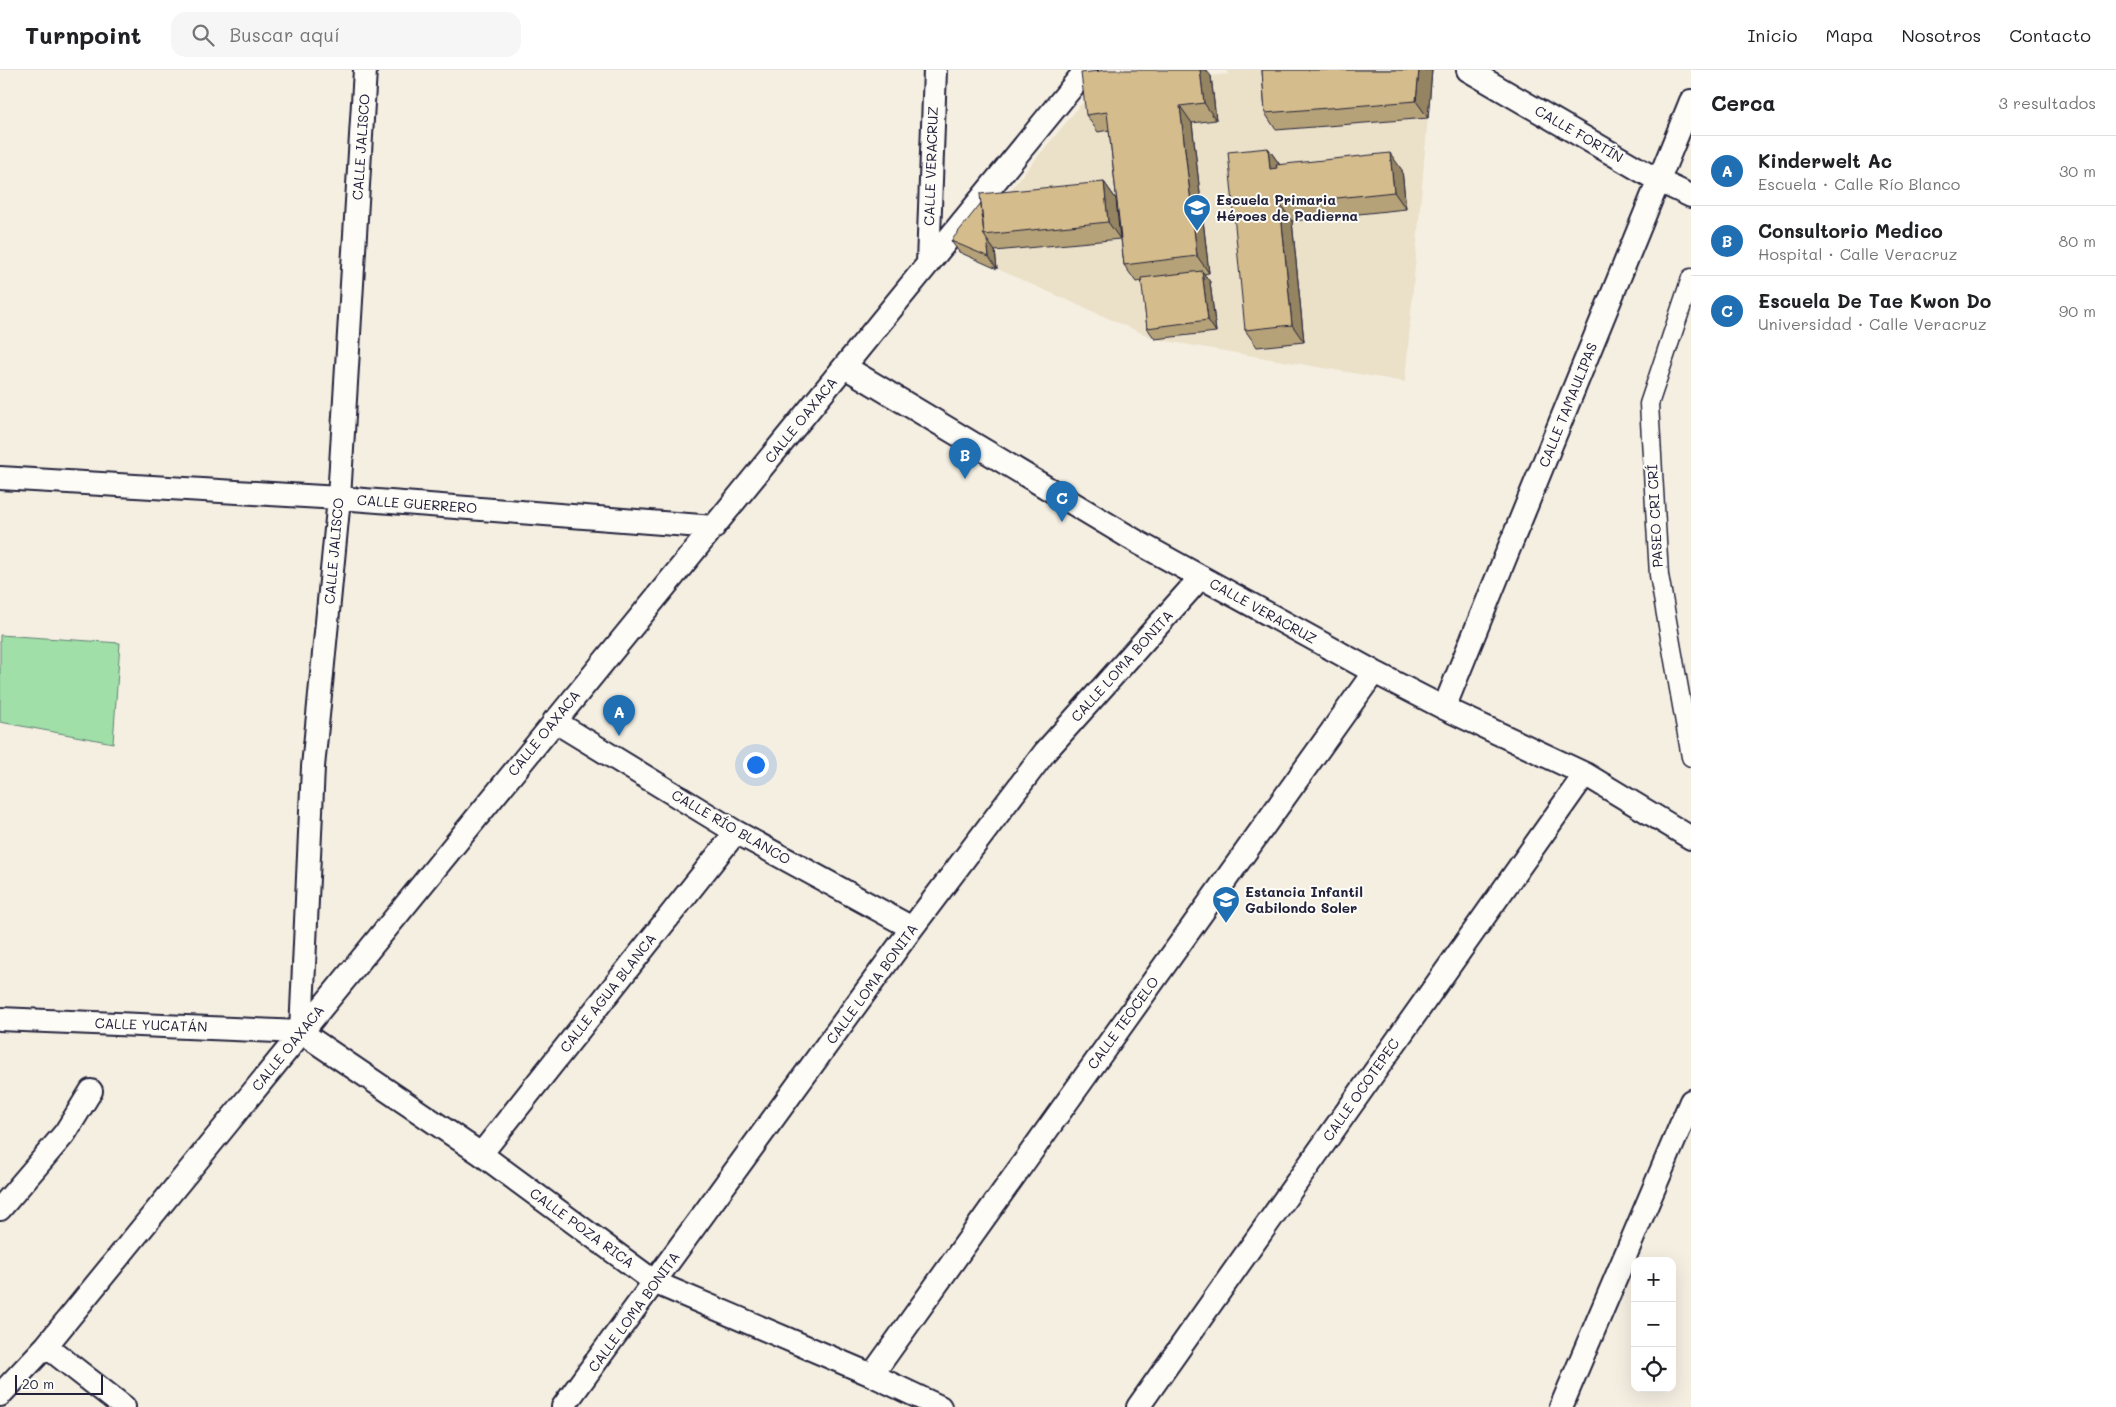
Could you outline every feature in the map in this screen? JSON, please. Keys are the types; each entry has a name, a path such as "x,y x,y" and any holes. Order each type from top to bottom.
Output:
{"street":[{"name":"CALLE JALISCO","path":"301,1032 313,767 339,498 365,70"},
{"name":"CALLE VERACRUZ","path":"928,263 935,70"},
{"name":"CALLE OAXACA","path":"0,1395 46,1346 1086,70"},
{"name":"CALLE FORTÍN","path":"1468,70 1659,181 1691,196"},
{"name":"CALLE TAMAULIPAS","path":"1444,708 1691,101"},
{"name":"PASEO CRI CRÍ","path":"1691,278 1649,404 1659,575 1691,757"},
{"name":"CALLE VERACRUZ","path":"844,367 1139,543 1374,672 1444,708 1584,774 1691,838"},
{"name":"CALLE GUERRERO","path":"0,478 339,498 714,527"},
{"name":"CALLE LOMA BONITA","path":"563,1407 656,1283 912,928 1046,752 1201,577"},
{"name":"CALLE TEOCELO","path":"872,1375 1374,672"},
{"name":"CALLE RÍO BLANCO","path":"554,721 736,832 912,928"},
{"name":"CALLE OCOTEPEC","path":"1138,1407 1584,774"},
{"name":"CALLE AGUA BLANCA","path":"481,1154 736,832"},
{"name":"CALLE YUCATÁN","path":"0,1019 301,1032"},
{"name":"CALLE POZA RICA","path":"301,1032 481,1154 656,1283 872,1375 940,1407"},
{"path":"0,1209 65,1133 91,1091"},
{"path":"1561,1407 1691,1101"},
{"path":"46,1346 124,1407"}],"shaded area":[{"name":"Escuela Primaria Héroes de Padierna","path":"1228,70 1432,70 1405,382 1155,339 959,252 1093,90 1228,74"}],"green space":[{"path":"0,635 120,643 113,743 0,722"}],"building":[{"path":"1108,70 1200,70 1204,103 1180,106 1197,256 1124,265 1107,112 1086,115 1081,73"},
{"path":"1262,70 1419,70 1416,101 1265,113"},
{"path":"1268,148 1270,169 1277,168 1276,165 1390,153 1394,192 1280,204 1292,325 1245,330 1228,152"},
{"path":"1104,182 1108,222 984,235 980,194"},
{"path":"981,203 984,235 987,240 989,257 951,241"},
{"path":"1202,271 1208,320 1147,328 1141,278"}],"place":[{"name":"Escuela Primaria Héroes de Padierna","path":"1197,232"},
{"name":"Consultorio Medico","path":"965,479"},
{"name":"Escuela De Tae Kwon Do","path":"1062,522"},
{"name":"Kinderwelt Ac","path":"619,736"},
{"name":"Estancia Infantil Gabilondo Soler","path":"1226,924"}]}
